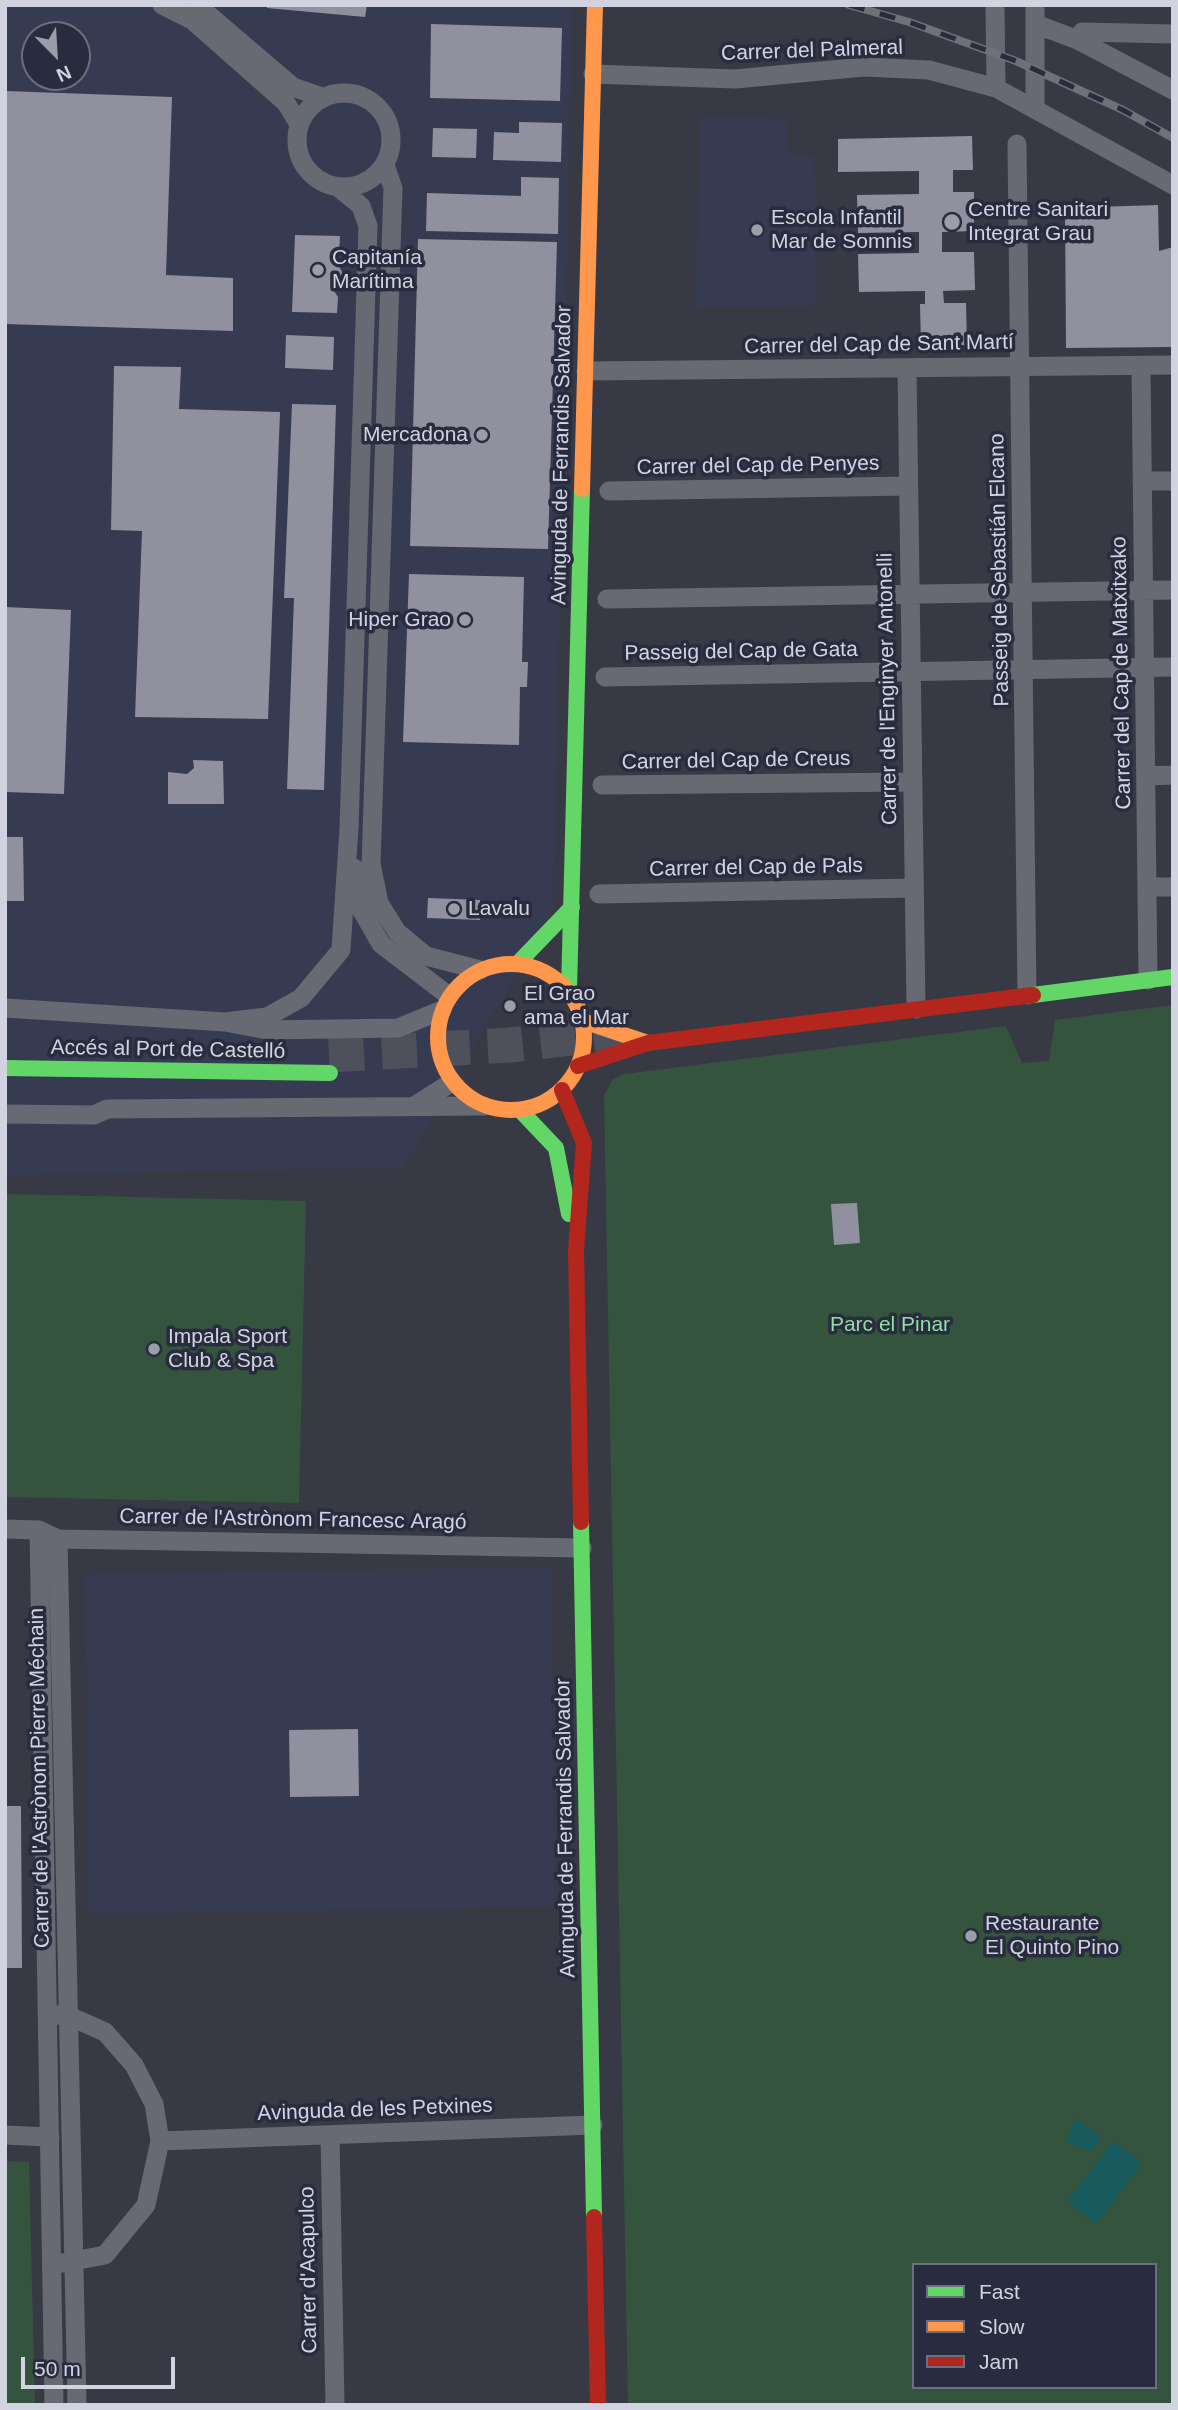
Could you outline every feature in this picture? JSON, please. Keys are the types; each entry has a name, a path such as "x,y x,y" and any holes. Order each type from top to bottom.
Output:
{"main road":[{"name":"Avinguda de Ferrandis Salvador","path":"569,990 595,5"},
{"path":"518,963 572,907"},
{"path":"518,963 546,972 569,990 583,1021 584,1044 579,1066 562,1090 542,1103 520,1110 484,1106 452,1082 438,1048 446,1003 463,981 480,970 518,963"},
{"path":"579,1066 648,1043 1173,977"},
{"path":"583,1021 648,1043"},
{"name":"Accés al Port de Castelló","path":"5,1068 330,1073"},
{"name":"Avinguda de Ferrandis Salvador","path":"562,1090 584,1143 576,1250 598,2405"},
{"name":"Avinguda de Ferrandis Salvador","path":"520,1110 556,1148 576,1250"}],"street":[{"path":"162,5 192,20 286,103 299,124"},
{"path":"197,5 293,88 322,97"},
{"path":"995,5 996,88"},
{"path":"1035,14 1173,90"},
{"path":"1035,14 1035,109"},
{"path":"1082,32 1173,34"},
{"name":"Carrer del Palmeral","path":"593,74 735,79 863,67 929,70 996,88 1173,185"},
{"path":"225,1022 267,1017 301,998 341,950 349,836 368,226 361,206 339,188 319,181 303,165 297,145 299,124 308,108 322,97 342,92 363,95 380,106 391,127 391,151 385,165 365,183 339,188"},
{"name":"Passeig de Sebastián Elcano","path":"1017,144 1027,995"},
{"path":"385,165 393,188 371,864 379,902 397,932 426,956 480,970"},
{"name":"Carrer del Cap de Sant Martí","path":"586,371 1173,365"},
{"name":"Carrer del Cap de Matxitxako","path":"1141,366 1148,980"},
{"name":"Carrer de l'Enginyer Antonelli","path":"907,368 916,1009"},
{"path":"1142,481 1173,481"},
{"name":"Carrer del Cap de Penyes","path":"609,491 908,486"},
{"path":"607,598 1173,590"},
{"name":"Passeig del Cap de Gata","path":"605,677 1173,667"},
{"path":"1146,776 1173,775"},
{"name":"Carrer del Cap de Creus","path":"602,785 912,782"},
{"path":"5,1008 225,1022 267,1030 398,1028 446,1003 381,944 360,909 349,836"},
{"path":"1147,887 1173,887"},
{"name":"Carrer del Cap de Pals","path":"599,894 914,888"},
{"path":"415,1106 452,1082"},
{"path":"5,1114 94,1115 107,1109 484,1106"},
{"name":"Carrer de l'Astrònom Francesc Aragó","path":"5,1529 39,1530 58,1539 582,1548"},
{"name":"Carrer de l'Astrònom Pierre Méchain","path":"39,1530 54,2405"},
{"name":"Carrer de l'Astrònom Pierre Méchain","path":"58,1539 77,2405"},
{"path":"47,2014 69,2016 105,2032 134,2065 154,2104 160,2141 146,2205 105,2255 74,2263 52,2263"},
{"name":"Avinguda de les Petxines","path":"160,2141 593,2125"},
{"path":"5,2135 50,2137"},
{"name":"Carrer d'Acapulco","path":"330,2135 335,2405"}],"shaded area":[{"path":"5,5 572,5 553,911 403,1168 5,1175"},
{"name":"Escola Infantil Mar de Somnis","path":"700,117 788,118 787,154 814,155 818,306 696,308"},
{"path":"551,1567 555,1907 89,1914 85,1574"},
{"path":"1075,2118 1102,2138 1091,2151 1066,2143"},
{"path":"1113,2141 1142,2163 1096,2224 1067,2202"}],"green space":[{"name":"Parc el Pinar","path":"1173,1005 1173,2405 628,2405 604,1096 612,1080 624,1074 1006,1026 1022,1063 1049,1061 1055,1020"},
{"name":"Impala Sport Club & Spa","path":"5,1194 306,1201 299,1503 5,1497"},
{"path":"5,2161 29,2162 35,2405 5,2405"}],"building":[{"path":"267,5 367,5 365,17 267,8"},
{"path":"431,24 562,28 560,101 430,98"},
{"path":"5,91 172,97 166,275 233,278 233,331 5,324"},
{"path":"519,122 562,123 561,162 493,160 494,132 519,133"},
{"path":"433,128 477,129 476,158 432,157"},
{"path":"972,136 973,170 953,170 953,192 974,192 974,231 942,232 942,252 974,252 975,290 943,291 944,303 966,303 967,345 921,346 920,304 925,304 925,291 859,292 858,254 919,253 919,232 858,233 857,195 919,194 919,171 838,172 838,139"},
{"path":"521,177 559,178 558,234 426,231 427,193 521,196"},
{"path":"1158,205 1159,251 1173,247 1173,347 1066,348 1065,208"},
{"name":"Capitanía Marítima","path":"295,235 340,236 339,253 335,258 343,274 342,282 334,291 338,297 337,313 292,312"},
{"name":"Mercadona","path":"418,239 557,242 548,549 410,546"},
{"path":"286,335 334,337 333,370 285,368"},
{"path":"114,366 181,367 179,409 280,412 268,719 135,717 142,531 111,530"},
{"path":"292,404 336,405 324,790 287,789 294,598 284,598"},
{"name":"Hiper Grao","path":"409,574 524,577 522,662 528,662 527,687 520,687 519,745 403,742"},
{"path":"5,607 71,610 64,794 5,792"},
{"path":"193,760 223,761 224,804 168,804 168,772 187,774 194,768"},
{"path":"5,837 23,837 24,901 5,901"},
{"name":"Lavalu","path":"428,898 480,900 480,920 427,918"},
{"path":"857,1203 860,1243 834,1245 831,1204"},
{"path":"358,1729 359,1796 290,1797 289,1730"},
{"path":"5,1806 21,1806 22,1968 5,1968"}],"tunnel":[{"path":"329,1055 510,1045 634,1031"}],"railway":[{"path":"849,5 909,22 1016,61 1123,110 1173,138"}],"traffic: fast":[{"path":"569,990 582,489"},
{"path":"518,963 572,907"},
{"path":"1033,995 1173,977"},
{"path":"5,1068 330,1073"},
{"path":"520,1110 556,1148 569,1214"},
{"path":"581,1522 594,2217"}],"traffic: slow":[{"path":"582,489 595,5"},
{"path":"511,964 539,970 562,986 578,1009 584,1037 578,1065 562,1088 539,1104 511,1110 483,1104 460,1088 444,1065 438,1037 444,1009 460,986 483,970 511,964"},
{"path":"583,1021 648,1043"}],"traffic: jam":[{"path":"578,1066 648,1043 1033,995"},
{"path":"562,1090 584,1143 576,1250 581,1522"},
{"path":"594,2217 598,2405"}],"place":[{"name":"Centre Sanitari Integrat Grau","path":"952,222"},
{"name":"Escola Infantil Mar de Somnis","path":"757,230"},
{"name":"Capitanía Marítima","path":"318,270"},
{"name":"Mercadona","path":"482,435"},
{"name":"Hiper Grao","path":"465,620"},
{"name":"Lavalu","path":"454,909"},
{"name":"El Grao ama el Mar","path":"510,1006"},
{"name":"Impala Sport Club & Spa","path":"154,1349"},
{"name":"Restaurante El Quinto Pino","path":"971,1936"}]}
